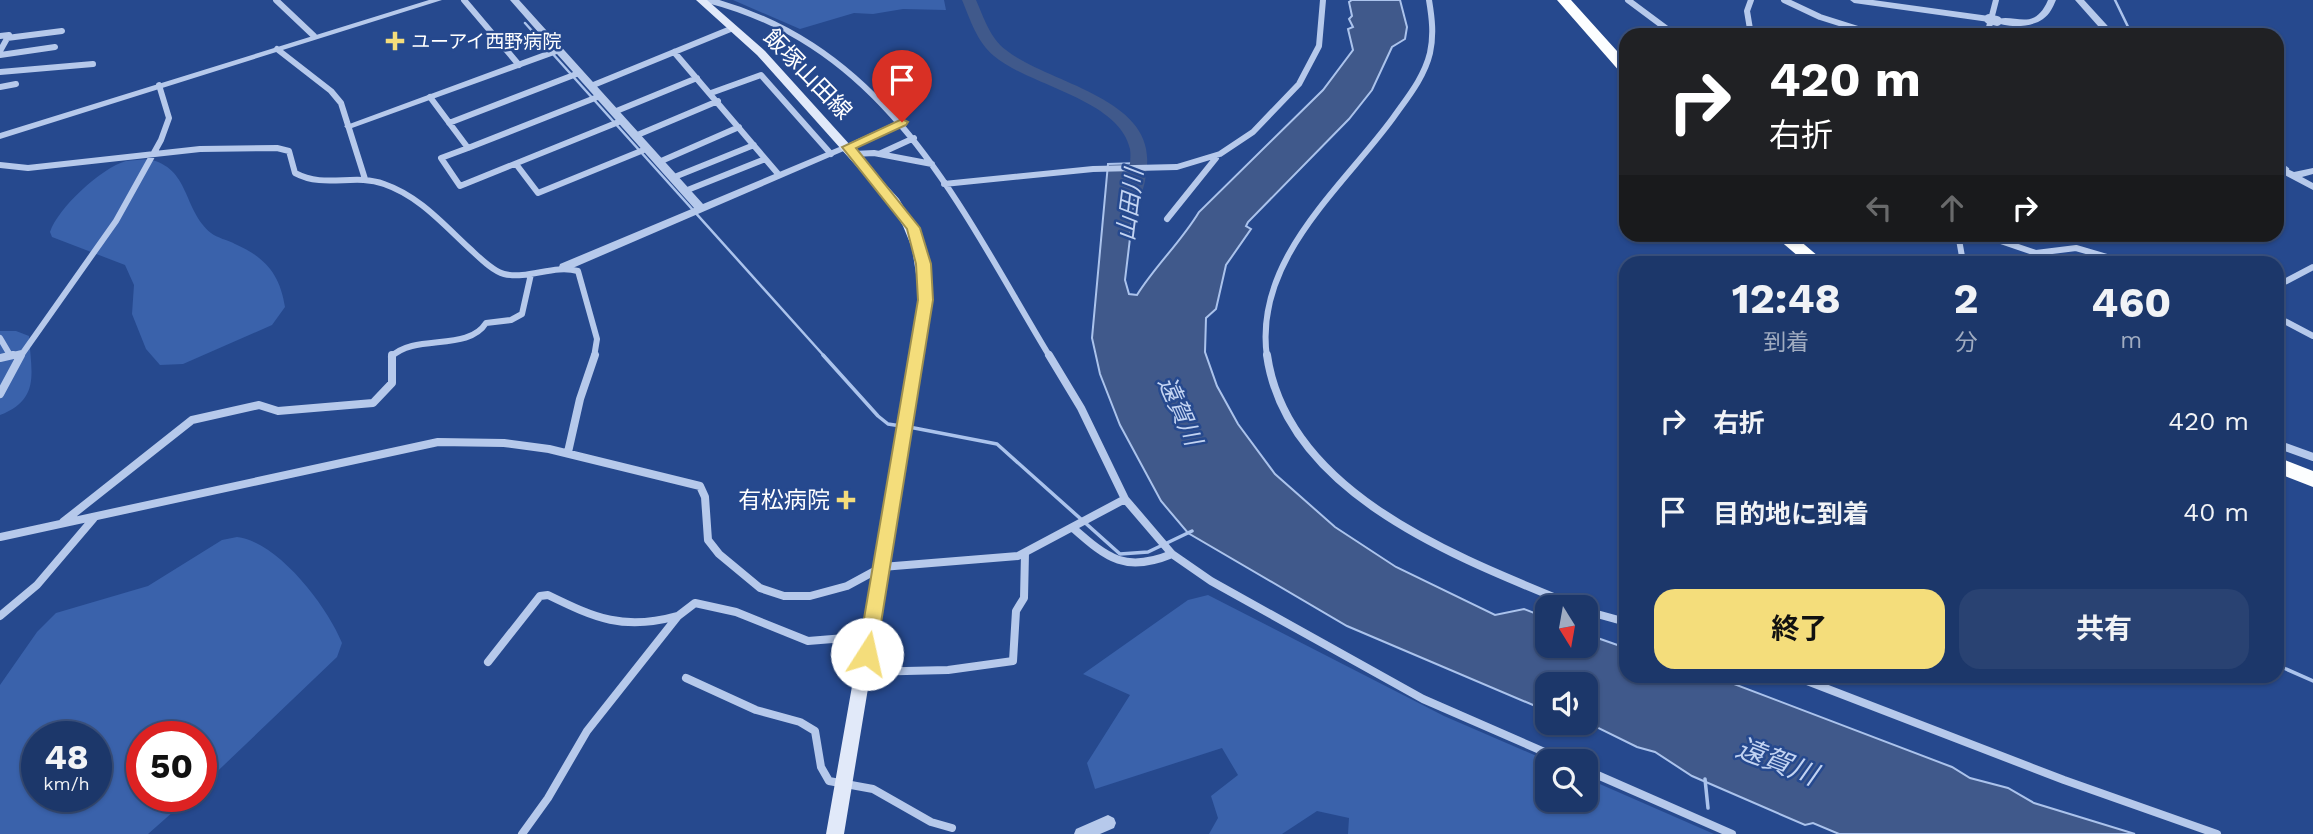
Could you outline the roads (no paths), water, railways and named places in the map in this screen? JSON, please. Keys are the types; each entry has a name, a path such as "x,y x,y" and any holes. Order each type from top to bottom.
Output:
{"highway":[{"path":"1564,0 1619,62"},
{"path":"1790,242 1808,256"},
{"path":"2284,468 2313,479"}],"main road":[{"name":"飯塚山田線","path":"701,0 761,53 851,151 913,228 923,264 926,300 835,834"}],"street":[{"path":"276,0 290,17 311,30 314,36"},
{"path":"0,136 314,36 438,0"},
{"path":"464,0 519,65"},
{"path":"708,0 749,13 805,42 832,59 902,122 932,164 1081,408 1125,499 1172,554 1211,581 1423,699 1538,749"},
{"path":"1167,219 1216,157 1255,130 1302,79 1317,52 1324,22 1322,0"},
{"path":"1429,0 1432,47 1425,70 1362,161 1293,248 1277,276 1268,302 1266,322 1269,374 1281,403 1311,452 1336,477 1379,510 1488,569 1550,595"},
{"path":"1628,0 1666,28"},
{"path":"1749,28 1747,18 1751,0"},
{"path":"1784,0 1819,17 1854,28"},
{"path":"1854,0 2022,23 2036,21 2049,12 2052,0"},
{"path":"1990,28 1996,0"},
{"path":"2079,0 2104,28"},
{"path":"518,1 558,50 700,208"},
{"path":"591,86 733,28"},
{"path":"7,38 62,31"},
{"path":"0,36 9,34 0,53"},
{"path":"0,53 55,47"},
{"path":"277,49 331,91 341,103 365,179"},
{"path":"349,126 558,50"},
{"path":"674,52 779,175"},
{"path":"0,72 33,68 44,71 93,64"},
{"path":"449,123 579,73"},
{"path":"711,93 761,75 831,154"},
{"path":"614,112 697,78"},
{"path":"0,87 16,84"},
{"path":"0,394 22,353 116,220 153,156 169,118 159,85"},
{"path":"600,96 441,158 460,186 621,121"},
{"path":"430,97 468,148"},
{"path":"635,136 718,101"},
{"path":"851,151 902,122"},
{"path":"659,162 739,127"},
{"path":"878,154 914,138"},
{"path":"673,178 754,145"},
{"path":"0,165 28,168 200,149 277,148 289,151 295,173 307,181 330,184 365,179 402,191 434,211 503,274 531,274 564,267 831,154 851,151 878,154 923,165 932,164"},
{"path":"516,164 538,193 646,149"},
{"path":"944,184 1093,169 1181,166 1216,157"},
{"path":"685,191 765,159"},
{"path":"2284,171 2311,187"},
{"path":"2292,176 2313,171"},
{"path":"2004,242 2036,253 2076,248 2103,256"},
{"path":"564,267 578,271 582,277 597,338 596,352 580,399 568,452"},
{"path":"2284,282 2313,267"},
{"path":"60,525 169,435 192,420 259,405 267,405 278,411 373,404 392,383 391,356 430,342 474,336 480,333 486,323 517,318 522,313 531,274"},
{"path":"2284,321 2313,336"},
{"path":"0,338 10,355"},
{"path":"0,358 22,353"},
{"path":"0,537 420,444 472,442 568,452 584,460 700,486 705,497 708,541 719,554 760,588 784,596 810,596 847,586 882,567 1009,558 1025,553 1125,499"},
{"path":"2284,447 2313,457"},
{"path":"0,616 37,585 95,517"},
{"path":"1075,526 1110,558 1124,564 1152,564 1172,554"},
{"path":"864,672 948,670 1013,661 1016,611 1024,598 1025,553"},
{"path":"488,663 540,596 548,595 594,617 631,626 678,616"},
{"path":"522,834 587,731 678,616 695,603 736,612 808,641 870,636"},
{"path":"1598,614 1619,620"},
{"path":"686,678 756,710 800,722 815,731 821,766 829,781 844,787 871,788 899,801 937,826 952,828"},
{"path":"1812,683 2064,780 2217,834"},
{"path":"1598,775 1732,834"},
{"path":"1082,834 1112,829"}],"water":[{"name":"遠賀川","path":"1352,0 1400,0 1407,27 1405,39 1392,47 1372,90 1349,119 1248,222 1246,226 1251,229 1226,265 1216,309 1206,318 1205,352 1217,386 1238,424 1275,474 1335,527 1396,567 1495,615 1524,609 1535,613 1535,658 1598,658 1598,638 1619,646 1619,683 1731,683 1952,767 1970,778 2008,788 2034,803 2135,834 1839,834 1813,823 1805,825 1692,776 1655,752 1637,747 1598,728 1598,672 1535,672 1535,706 1347,626 1188,533 1161,501 1120,425 1100,374 1092,338 1108,164 1139,163 1125,280 1129,294 1137,295 1199,212 1323,90 1353,50 1348,29 1353,27 1349,19 1352,16 1349,2"}],"waterway":[{"name":"山田川","path":"969,0 984,34 998,52 1013,63 1098,103 1130,130 1138,148 1134,192"},
{"path":"2115,0 2129,28"},
{"path":"525,23 825,357"},
{"path":"2284,166 2288,169"},
{"path":"823,355 878,416 888,424 901,426"},
{"path":"909,427 997,444 1120,554 1148,552 1192,531"},
{"path":"2284,668 2313,681"},
{"path":"1705,779 1708,808"}],"place":[{"name":"ユーアイ西野病院","path":"395,41"},
{"name":"有松病院","path":"846,500"}]}
